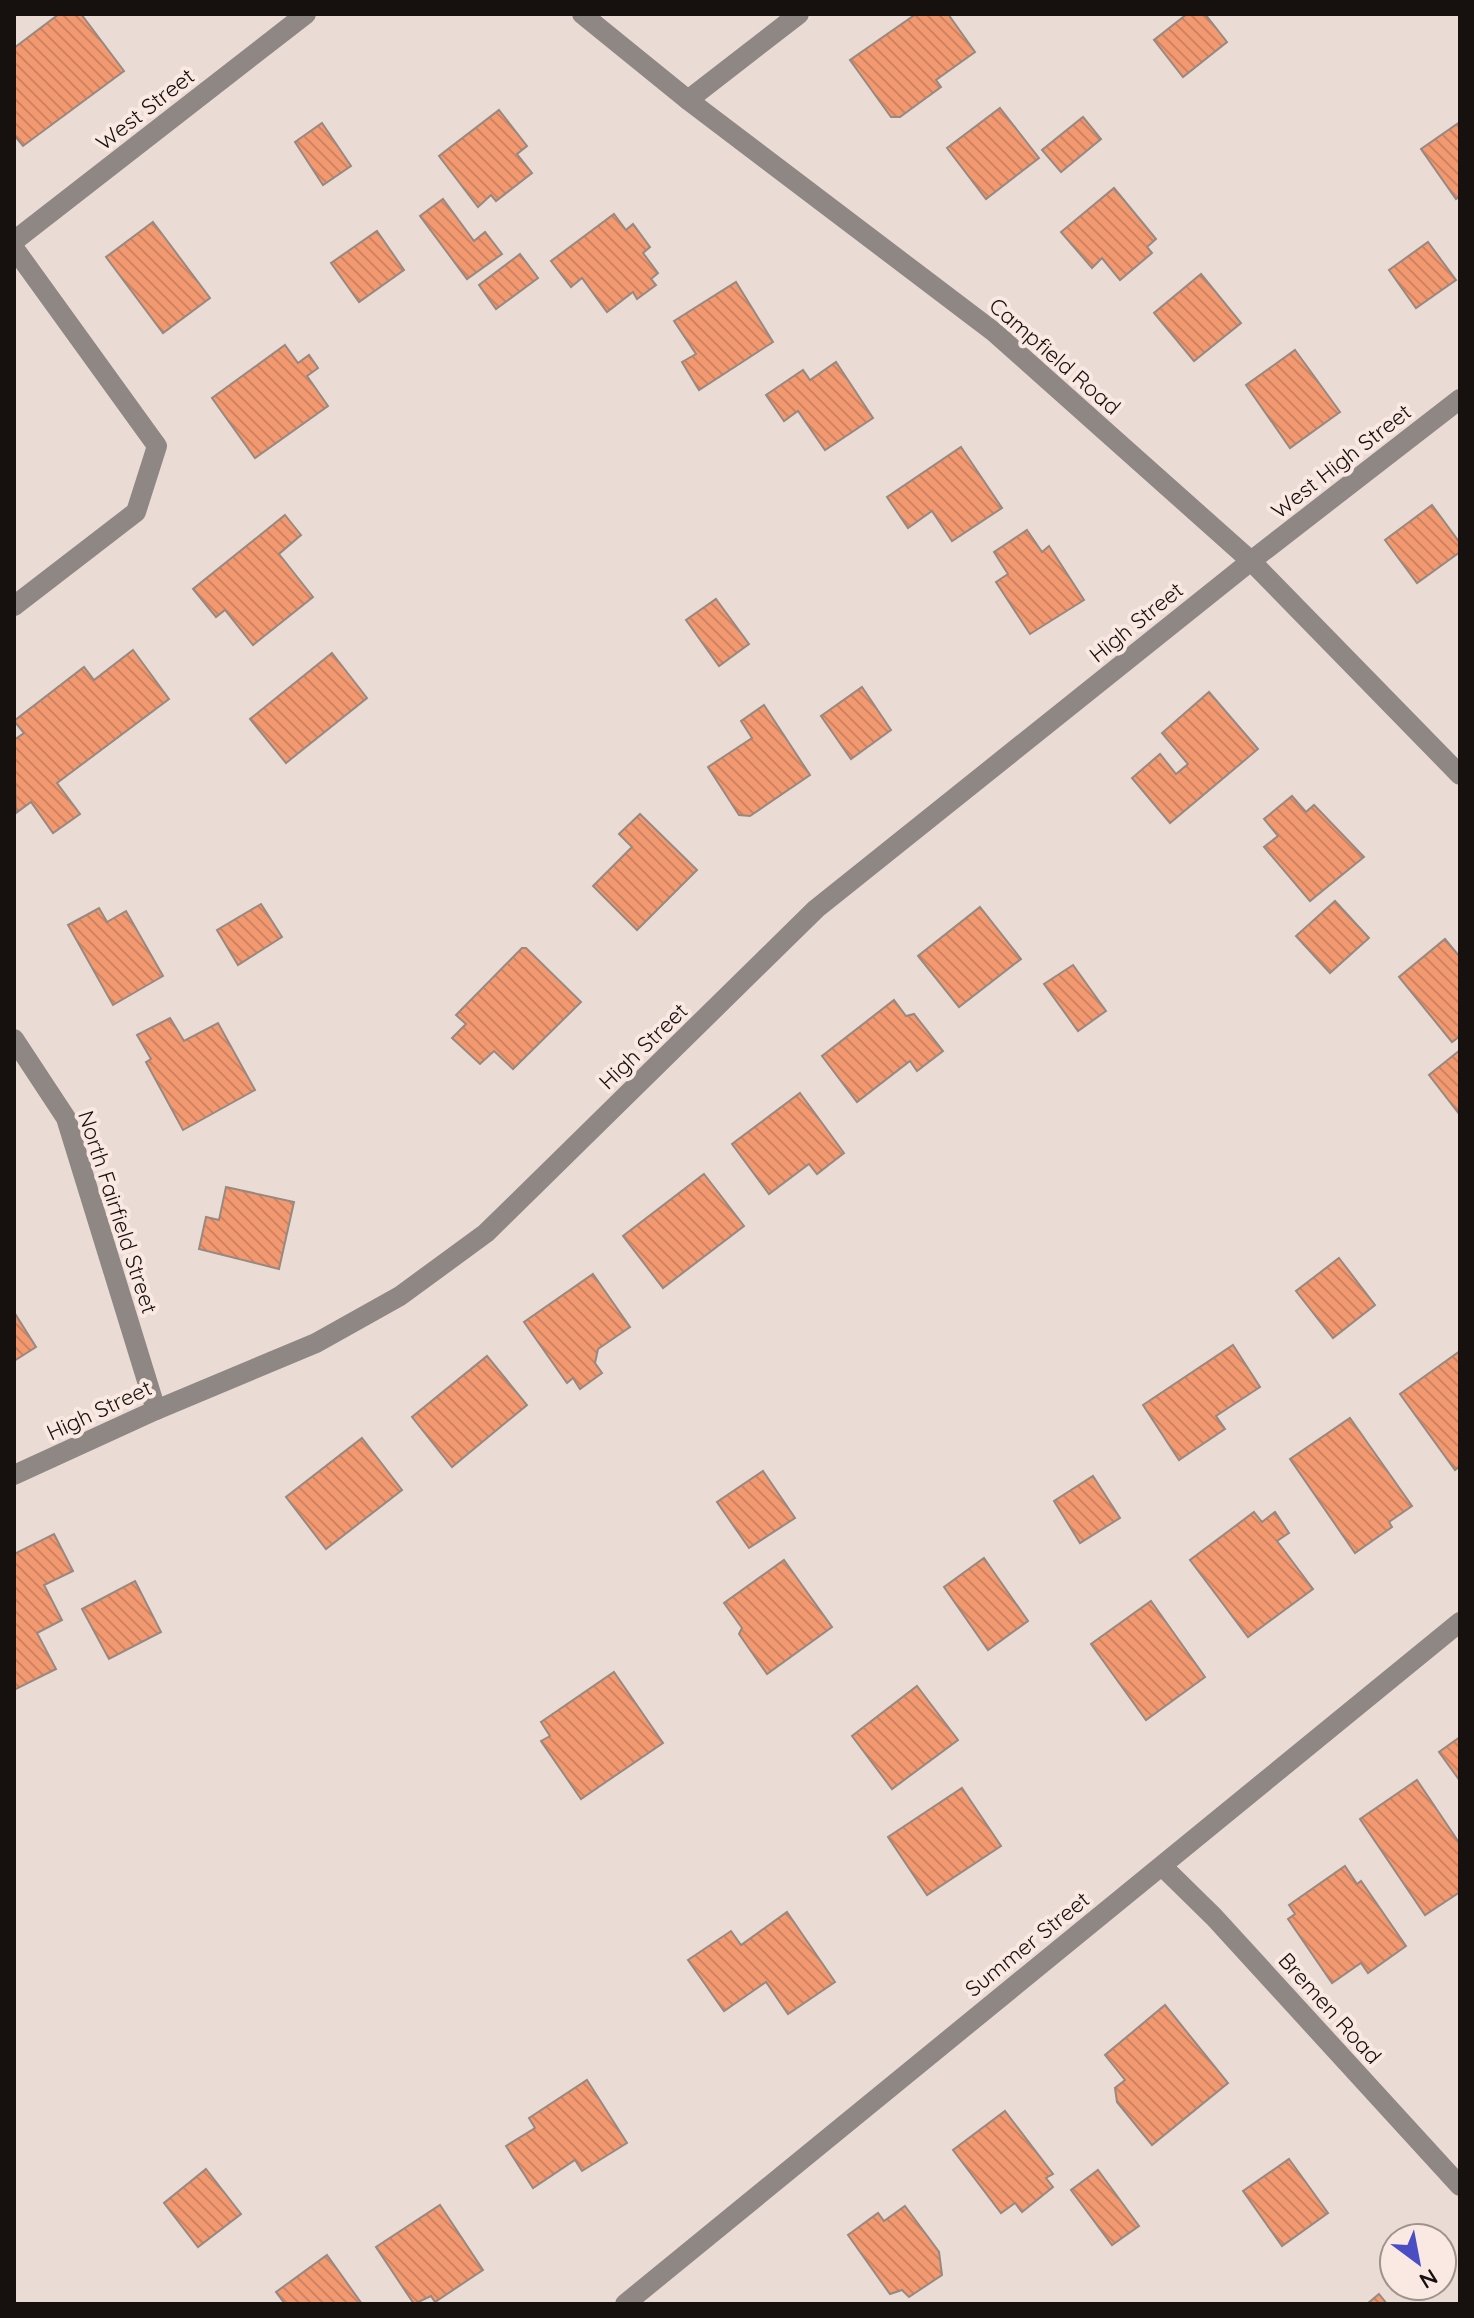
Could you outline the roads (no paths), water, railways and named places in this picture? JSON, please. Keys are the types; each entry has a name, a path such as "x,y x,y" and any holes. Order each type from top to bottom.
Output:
{"street":[{"name":"West Street","path":"14,241 306,14"},
{"name":"Campfield Road","path":"582,14 688,100 994,332 1251,561 1460,775"},
{"path":"688,100 799,14"},
{"path":"14,248 157,446 136,512 14,606"},
{"name":"West High Street","path":"1251,561 1460,399"},
{"name":"High Street","path":"14,1475 156,1410 316,1343 400,1296 486,1233 816,909 1251,561"},
{"name":"North Fairfield Street","path":"14,1039 66,1118 156,1410"},
{"name":"Summer Street","path":"625,2304 1460,1622"},
{"name":"Bremen Road","path":"1162,1866 1214,1917 1460,2186"}]}
